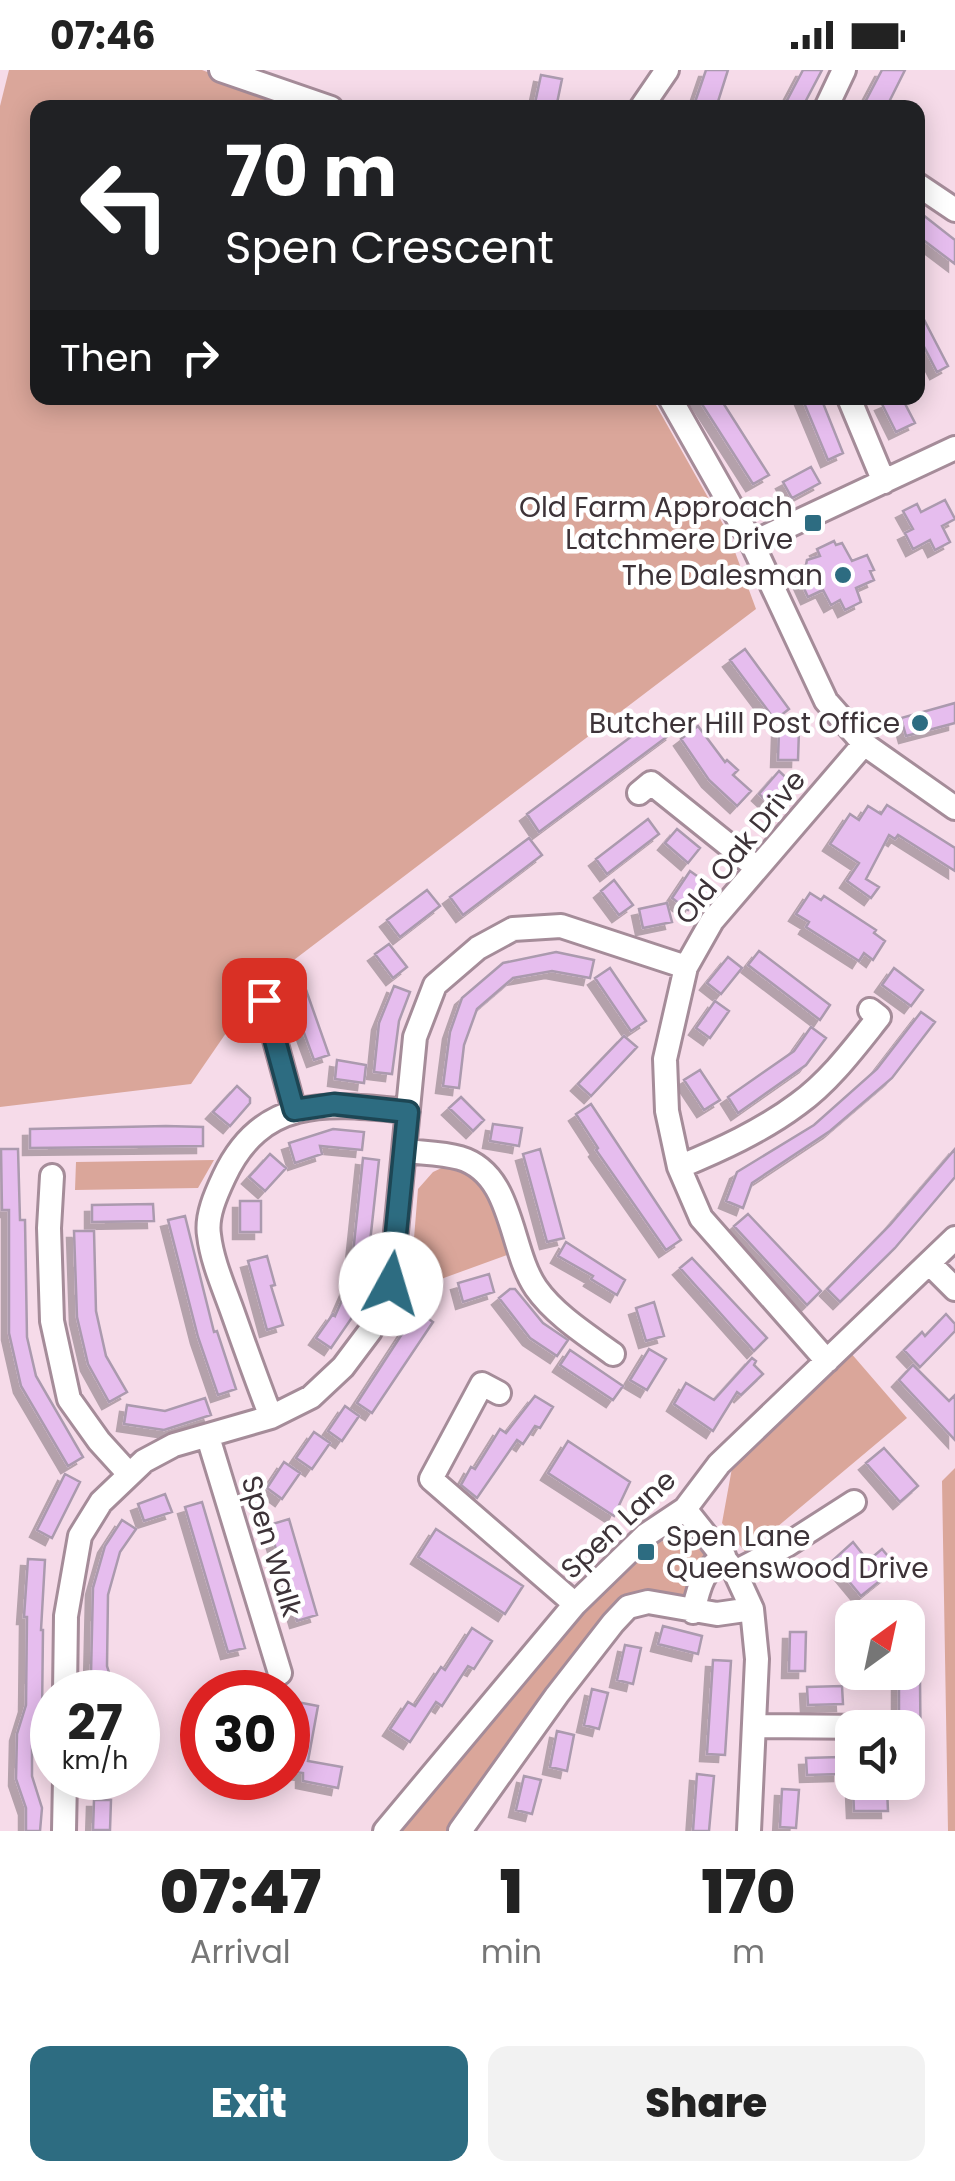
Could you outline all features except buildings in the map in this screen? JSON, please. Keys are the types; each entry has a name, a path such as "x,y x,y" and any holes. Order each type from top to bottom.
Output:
{"street":[{"path":"221,70 309,100"},
{"path":"647,100 667,70"},
{"path":"830,100 844,70"},
{"path":"925,190 955,210"},
{"path":"674,405 752,543 826,701 864,744 955,808"},
{"path":"852,405 884,482"},
{"path":"752,543 955,448"},
{"name":"Old Oak Drive","path":"827,1360 701,1218 678,1167 667,1110 665,1059 686,967 712,921 864,744"},
{"path":"651,783 757,868"},
{"path":"65,1670 66,1616 80,1536 101,1502 144,1461 174,1445 272,1416 311,1398 343,1368 370,1331 391,1284 415,1038 435,986 478,948 513,929 561,926 686,967"},
{"path":"264,1000 294,1110"},
{"path":"678,1167 724,1148 799,1104 845,1060 880,1017 870,1010"},
{"path":"272,1416 223,1287 208,1232 215,1197 234,1156 259,1129 294,1110 334,1104 408,1112"},
{"path":"406,1151 461,1158 479,1168 493,1182 536,1288 568,1320 613,1354"},
{"path":"52,1176 52,1320 69,1399 129,1474"},
{"name":"Spen Lane","path":"384,1831 575,1604 646,1535 685,1508 719,1464 955,1238"},
{"path":"929,1263 955,1289"},
{"path":"499,1393 482,1384 430,1479 575,1604"},
{"name":"Spen Walk","path":"208,1437 279,1670"},
{"path":"693,1612 708,1567 787,1545 854,1502"},
{"path":"685,1508 729,1564 752,1609 757,1659 749,1831"},
{"path":"460,1831 568,1681 628,1607 648,1602 716,1614 752,1609"},
{"path":"754,1726 835,1727"},
{"path":"64,1831 65,1800"}],"shaded area":[{"path":"9,70 202,70 281,100 30,100 30,405 656,405 728,533 756,609 257,988 191,1084 0,1107 0,106"},
{"path":"214,1160 198,1188 75,1190 76,1162"},
{"path":"448,1165 477,1177 496,1207 507,1255 408,1291 405,1289 412,1263 418,1189 433,1172"},
{"path":"850,1352 907,1418 746,1553 722,1523 732,1468"},
{"path":"955,1468 955,1831 948,1831 942,1481"},
{"path":"675,1539 693,1544 705,1555 691,1575 687,1602 612,1609 448,1831 397,1831 563,1631 658,1542"}],"place":[{"name":"Old Farm Approach Latchmere Drive","path":"813,523"},
{"name":"The Dalesman","path":"843,575"},
{"name":"Butcher Hill Post Office","path":"920,723"},
{"name":"Spen Lane Queenswood Drive","path":"646,1552"}],"route":[{"path":"264,1000 294,1110 334,1104 408,1112 391,1284"}]}
